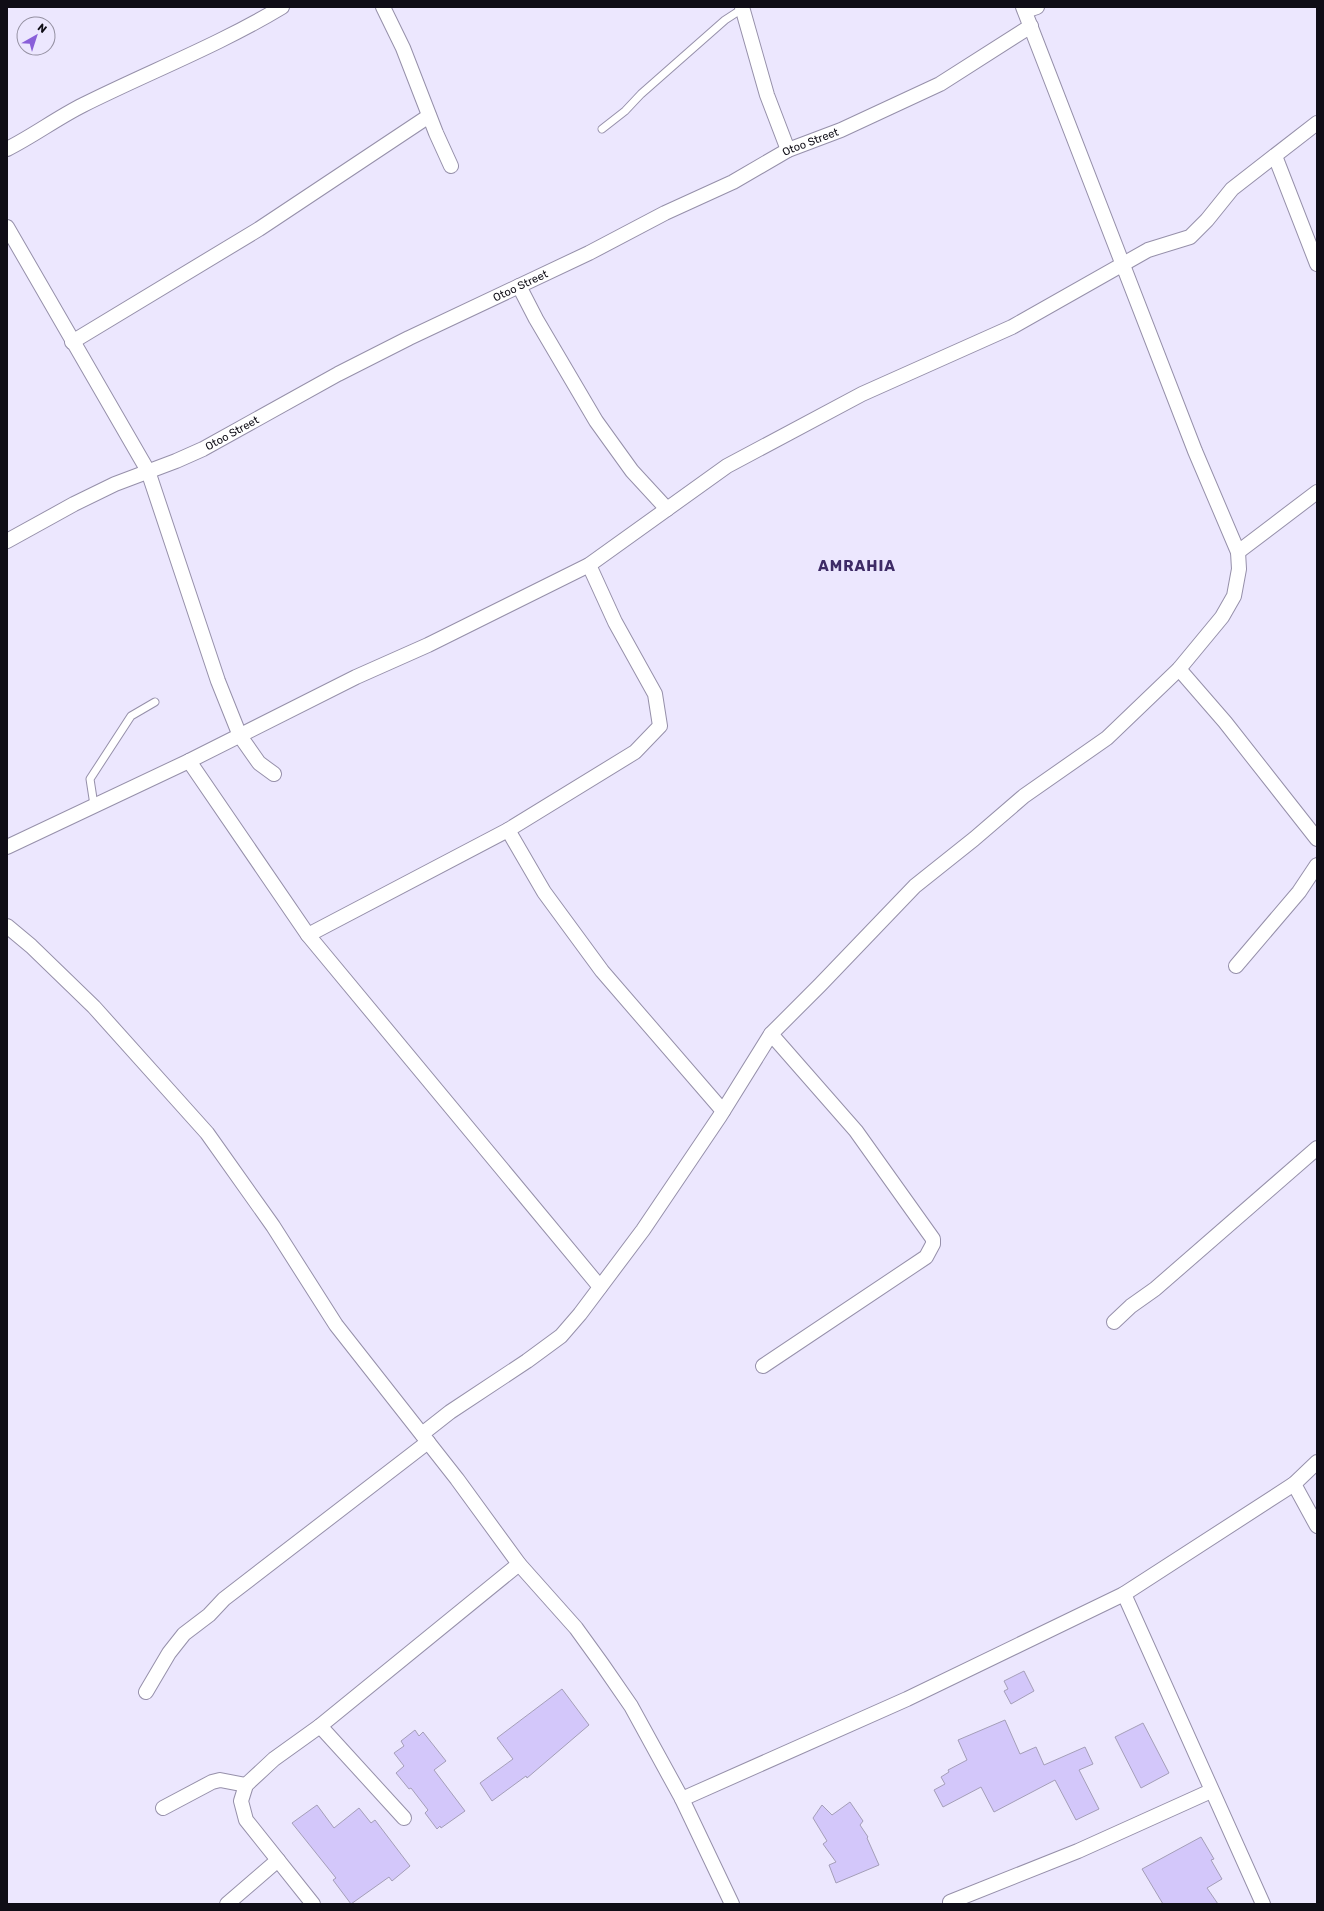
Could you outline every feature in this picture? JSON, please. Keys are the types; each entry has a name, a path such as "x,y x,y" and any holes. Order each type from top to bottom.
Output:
{"street":[{"path":"7,149 26,140 81,106 166,65 200,51 282,7"},
{"path":"383,7 403,48 429,116 451,166"},
{"path":"742,8 767,94 788,150"},
{"path":"146,1692 169,1653 184,1634 209,1615 224,1599 425,1438 450,1412 527,1361 561,1336 643,1230 723,1111 771,1034 914,886 974,839 1024,796 1107,738 1179,669 1222,617 1234,596 1239,570 1238,552 1195,451 1030,26 1028,8"},
{"name":"Otoo Street","path":"7,541 74,504 115,484 176,461 202,449 338,374 439,323 589,253 665,213 733,182 788,150 841,130 940,84 1030,26"},
{"path":"72,342 259,229 429,116"},
{"path":"7,847 189,761 356,677 428,645 589,565 727,466 862,394 1012,327 1148,250 1190,237 1207,220 1232,189 1317,123"},
{"path":"1275,156 1317,264"},
{"path":"7,227 72,342 148,471 218,682 240,736 259,763 274,774"},
{"path":"519,286 536,319 596,421 632,471 667,509"},
{"path":"1238,552 1317,492"},
{"path":"308,935 508,830 635,752 648,741 660,726 656,694 615,622 589,565"},
{"path":"1179,669 1225,722 1317,839"},
{"path":"189,761 308,935 600,1287"},
{"path":"508,830 544,892 602,970 723,1111"},
{"path":"1236,966 1299,892 1317,865"},
{"path":"7,926 31,946 94,1007 207,1133 273,1226 336,1325 457,1479 518,1564 576,1628 631,1706 682,1799 732,1904"},
{"path":"763,1366 926,1256 933,1244 933,1239 856,1131 771,1034"},
{"path":"1114,1322 1131,1306 1155,1289 1317,1148"},
{"path":"682,1799 907,1699 1124,1594 1294,1484 1317,1462"},
{"path":"1294,1484 1317,1526"},
{"path":"313,1904 246,1820 241,1801 246,1785 274,1760 320,1726 518,1564"},
{"path":"1124,1594 1211,1791 1263,1904"},
{"path":"320,1726 404,1818"},
{"path":"163,1808 212,1782 220,1780 246,1785"},
{"path":"950,1902 1078,1851 1211,1791"},
{"path":"227,1904 278,1860"}],"lane":[{"path":"602,129 625,111 641,94 725,20 742,8"},
{"path":"94,805 90,779 131,716 155,702"}],"building":[{"path":"1024,1671 1034,1691 1011,1704 1004,1691 1008,1689 1004,1681"},
{"path":"562,1689 589,1725 527,1778 526,1776 492,1801 480,1783 513,1759 497,1738"},
{"path":"1005,1720 1020,1754 1036,1747 1044,1765 1085,1747 1093,1764 1079,1770 1099,1809 1076,1820 1055,1780 994,1812 981,1787 943,1807 934,1790 945,1784 941,1777 949,1772 948,1770 967,1760 958,1740"},
{"path":"1143,1723 1169,1773 1141,1788 1115,1737"},
{"path":"415,1730 419,1736 423,1732 446,1761 434,1770 465,1811 441,1828 440,1826 437,1829 425,1813 428,1810 411,1788 409,1789 396,1773 404,1766 394,1753 404,1746 401,1741"},
{"path":"850,1802 863,1821 860,1825 868,1837 867,1838 879,1865 836,1883 829,1865 836,1862 823,1844 827,1841 813,1818 822,1805 832,1815"},
{"path":"317,1805 334,1828 359,1808 371,1823 375,1820 410,1866 392,1881 389,1877 351,1904 333,1880 336,1878 292,1823"},
{"path":"1201,1837 1214,1859 1211,1860 1222,1879 1207,1888 1218,1904 1163,1904 1142,1869"}],"district":[{"name":"AMRAHIA","path":"857,566"}]}
